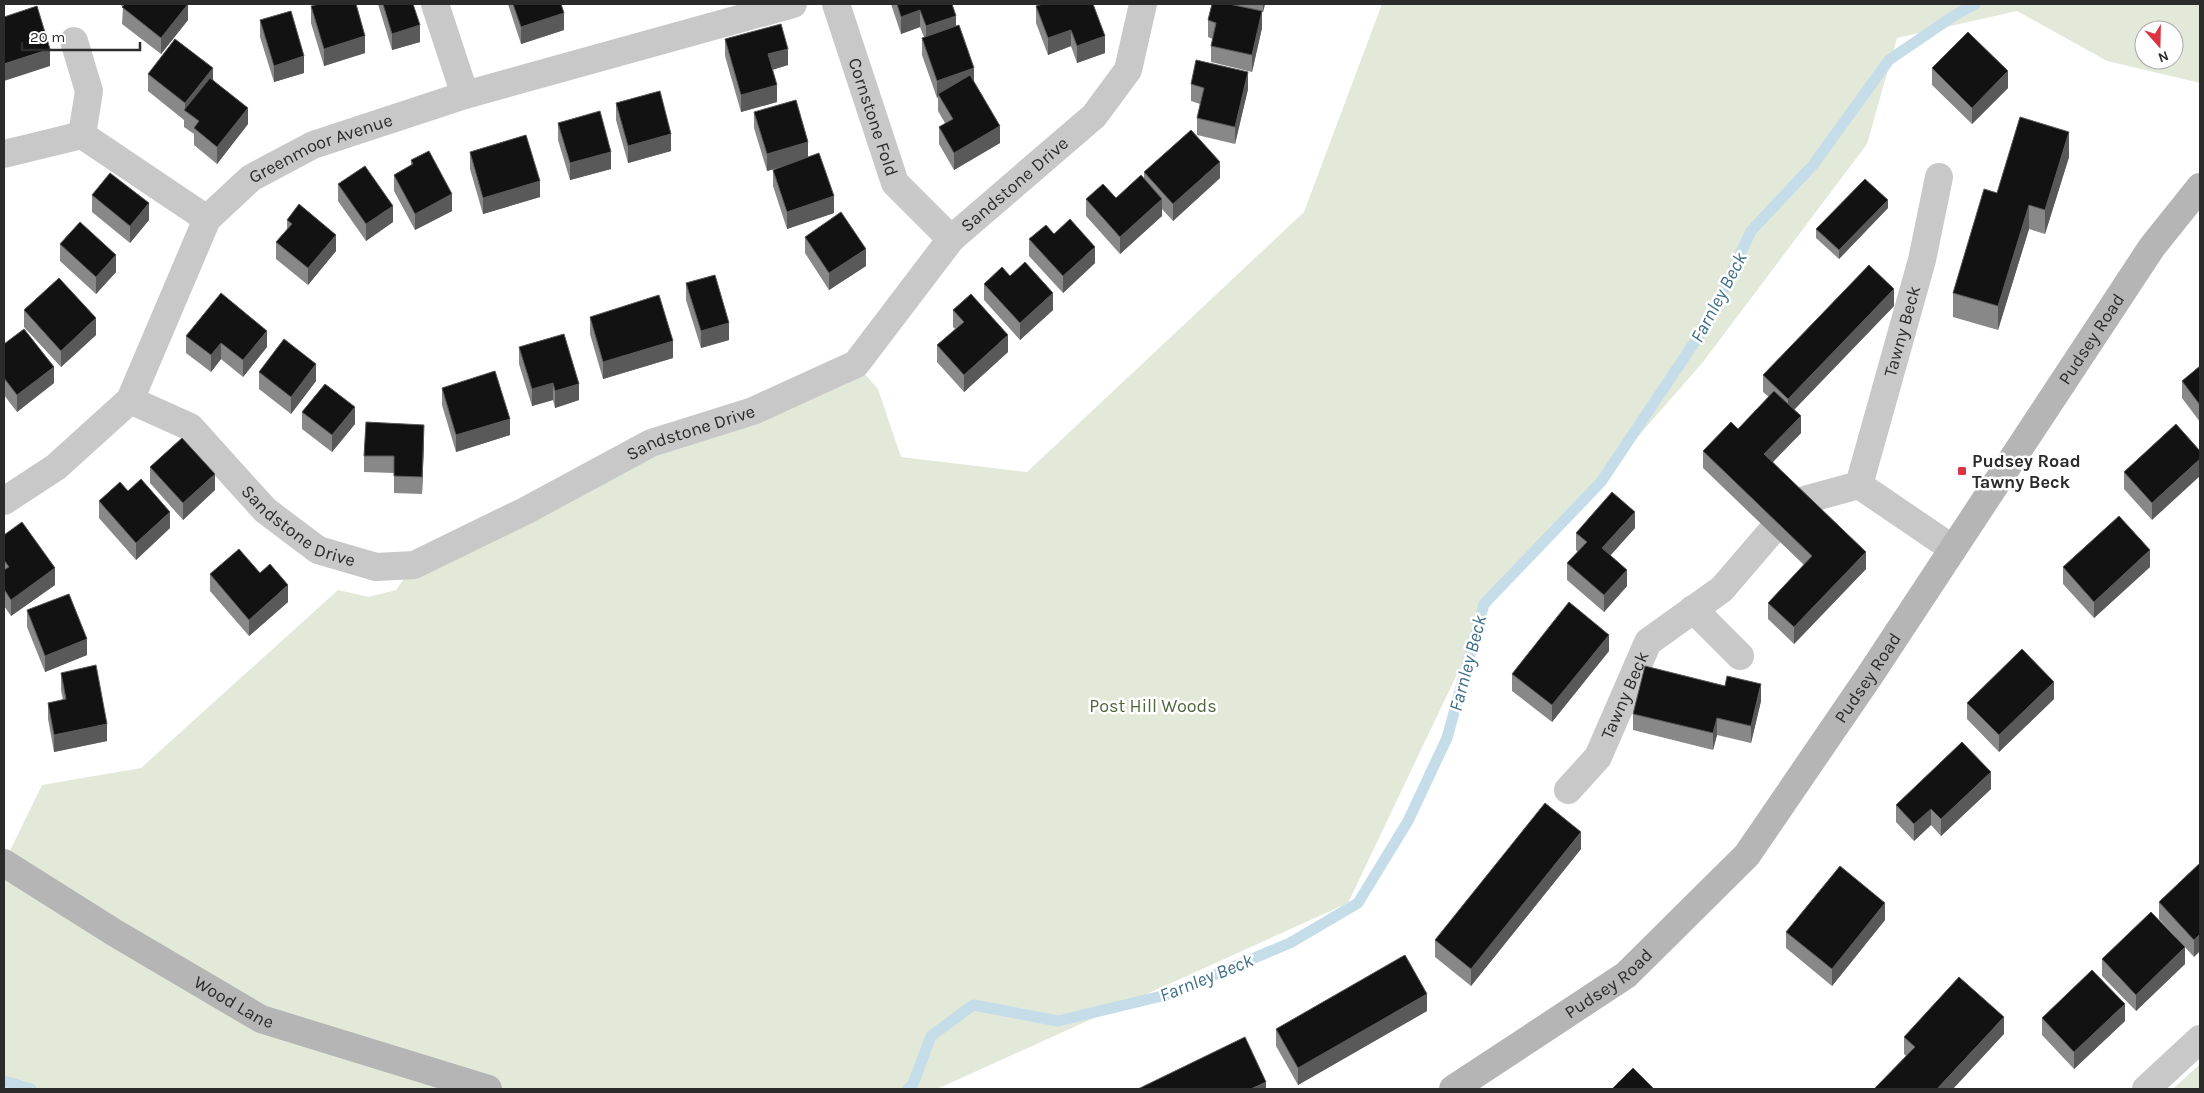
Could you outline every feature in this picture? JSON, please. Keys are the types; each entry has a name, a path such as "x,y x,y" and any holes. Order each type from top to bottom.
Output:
{"main road":[{"name":"Pudsey Road","path":"1453,1089 1626,975 1748,855 2152,247 2200,187"},
{"name":"Wood Lane","path":"4,863 115,933 261,1018 488,1089"}],"street":[{"path":"436,4 465,95"},
{"name":"Greenmoor Avenue","path":"4,501 56,467 130,400 207,219 251,178 313,145 465,95 793,4"},
{"name":"Cornstone Fold","path":"836,4 895,182 951,239"},
{"name":"Sandstone Drive","path":"130,400 190,427 266,510 318,550 376,567 414,565 525,511 651,443 753,411 856,364 951,239 1094,116 1128,70 1143,4"},
{"path":"74,41 89,91 82,135"},
{"path":"4,154 82,135 207,219"},
{"name":"Tawny Beck","path":"1859,485 1922,260 1939,177"},
{"path":"1797,502 1859,485 1953,549"},
{"name":"Tawny Beck","path":"1568,790 1598,757 1648,642 1722,588 1770,533"},
{"path":"1692,609 1740,656"},
{"path":"2146,1089 2200,1038"}],"green space":[{"name":"Post Hill Woods","path":"1382,4 2200,4 2200,83 2145,70 2184,70 2184,20 2134,20 2134,67 2107,61 2017,11 1897,38 1867,144 1703,362 1489,607 1348,903 937,1089 4,1089 4,863 42,785 141,768 338,590 369,597 396,590 414,565 856,364 878,389 901,457 1027,472 1304,212"},
{"path":"2200,1064 2200,1089 2173,1089 2174,1088"}],"building":[{"path":"125,4 188,4 161,38 122,7"},
{"path":"319,4 356,4 365,36 324,49 311,6"},
{"path":"383,4 413,4 420,25 392,34"},
{"path":"513,4 561,4 564,13 521,27"},
{"path":"897,4 952,4 956,16 926,26 920,10 901,17"},
{"path":"1043,4 1093,4 1105,36 1077,46 1071,30 1048,38 1036,6"},
{"path":"1212,4 1229,4 1262,11 1252,55 1211,46 1216,23 1208,20"},
{"path":"37,6 50,49 4,64 4,17"},
{"path":"291,11 304,56 274,66 260,20"},
{"path":"781,24 788,49 768,54 777,85 741,95 725,39"},
{"path":"959,25 974,68 937,81 922,38"},
{"path":"1968,32 2008,71 1972,108 1932,68"},
{"path":"175,39 213,68 185,103 148,74"},
{"path":"1196,60 1248,72 1235,127 1197,118 1204,88 1191,84"},
{"path":"970,75 1000,126 954,153 939,127 953,119 938,94"},
{"path":"210,78 248,108 217,147 194,128 199,121 184,110"},
{"path":"660,91 671,134 628,146 616,103"},
{"path":"796,100 808,142 767,154 754,112"},
{"path":"600,111 611,152 570,163 558,123"},
{"path":"2020,117 2069,132 2045,210 2029,205 1998,306 1953,293 1984,189 1997,193"},
{"path":"1191,130 1220,162 1173,204 1144,172"},
{"path":"526,135 540,181 483,198 470,152"},
{"path":"429,151 452,194 415,214 394,175 413,164 411,160"},
{"path":"819,153 834,196 787,212 773,170"},
{"path":"365,166 393,206 366,224 338,184"},
{"path":"110,173 149,203 130,226 92,195"},
{"path":"1141,175 1162,199 1120,237 1086,199 1103,184 1116,198"},
{"path":"1865,179 1888,200 1839,250 1816,229"},
{"path":"299,204 336,235 308,268 276,242 292,224 287,220"},
{"path":"841,212 866,249 829,273 805,237"},
{"path":"1070,219 1095,247 1063,276 1029,239 1046,225 1054,234"},
{"path":"80,222 116,255 96,277 60,244"},
{"path":"1025,262 1053,293 1020,323 984,284 1002,267 1010,276"},
{"path":"1869,265 1894,289 1788,399 1763,375"},
{"path":"715,275 729,323 701,331 686,283"},
{"path":"59,278 96,318 61,351 24,310"},
{"path":"221,293 267,331 243,360 221,343 211,355 186,336"},
{"path":"971,294 1008,335 964,375 937,345 964,322 953,310"},
{"path":"659,295 673,341 603,362 590,317"},
{"path":"24,329 54,367 17,395 4,378 4,344"},
{"path":"564,334 579,384 555,391 553,383 532,389 519,347"},
{"path":"284,339 316,364 291,397 259,372"},
{"path":"2200,366 2200,405 2182,381"},
{"path":"495,371 510,419 456,435 442,388"},
{"path":"325,384 355,407 332,435 302,412"},
{"path":"1774,391 1801,416 1764,454 1866,552 1794,627 1768,603 1812,556 1703,451 1731,422 1738,429"},
{"path":"366,422 424,425 422,477 394,476 394,456 364,456"},
{"path":"2176,424 2200,451 2200,459 2152,503 2124,472"},
{"path":"182,438 215,474 183,503 150,467"},
{"path":"141,479 170,512 136,543 99,501 120,482 128,491"},
{"path":"1612,492 1635,512 1602,548 1627,570 1604,595 1567,563 1587,542 1576,533"},
{"path":"2119,516 2150,550 2094,602 2063,567"},
{"path":"22,522 55,568 11,600 4,589 4,570 9,567 4,560 4,535"},
{"path":"239,549 260,573 270,564 288,585 249,620 210,574"},
{"path":"69,594 87,639 45,656 27,610"},
{"path":"1569,602 1609,635 1552,705 1512,674"},
{"path":"2022,649 2054,682 1999,735 1967,703"},
{"path":"96,665 107,724 54,735 48,703 66,699 61,673"},
{"path":"1645,666 1725,686 1727,676 1761,684 1751,726 1717,718 1713,733 1633,714"},
{"path":"1962,742 1991,772 1941,819 1931,809 1914,824 1896,805"},
{"path":"1545,803 1581,832 1471,969 1435,940"},
{"path":"2200,863 2200,934 2194,940 2159,902"},
{"path":"1840,866 1885,903 1832,969 1786,932"},
{"path":"2151,912 2185,947 2136,995 2102,959"},
{"path":"1405,955 1427,994 1298,1068 1276,1029"},
{"path":"2092,970 2125,1004 2074,1052 2042,1018"},
{"path":"1959,977 2004,1017 1937,1089 1874,1089 1915,1047 1904,1037"},
{"path":"1245,1037 1266,1082 1251,1089 1138,1089"},
{"path":"1633,1068 1654,1089 1612,1089"}],"waterway":[{"name":"Farnley Beck","path":"908,1089 913,1084 931,1036 973,1005 1058,1021 1166,995 1290,943 1358,903 1408,821 1447,738 1484,604 1601,482 1710,319 1751,231 1813,165 1889,60 1955,15 1975,4"},
{"name":"Farnley Beck","path":"4,1081 31,1089"}],"place":[{"name":"Pudsey Road Tawny Beck","path":"1962,471"}]}
